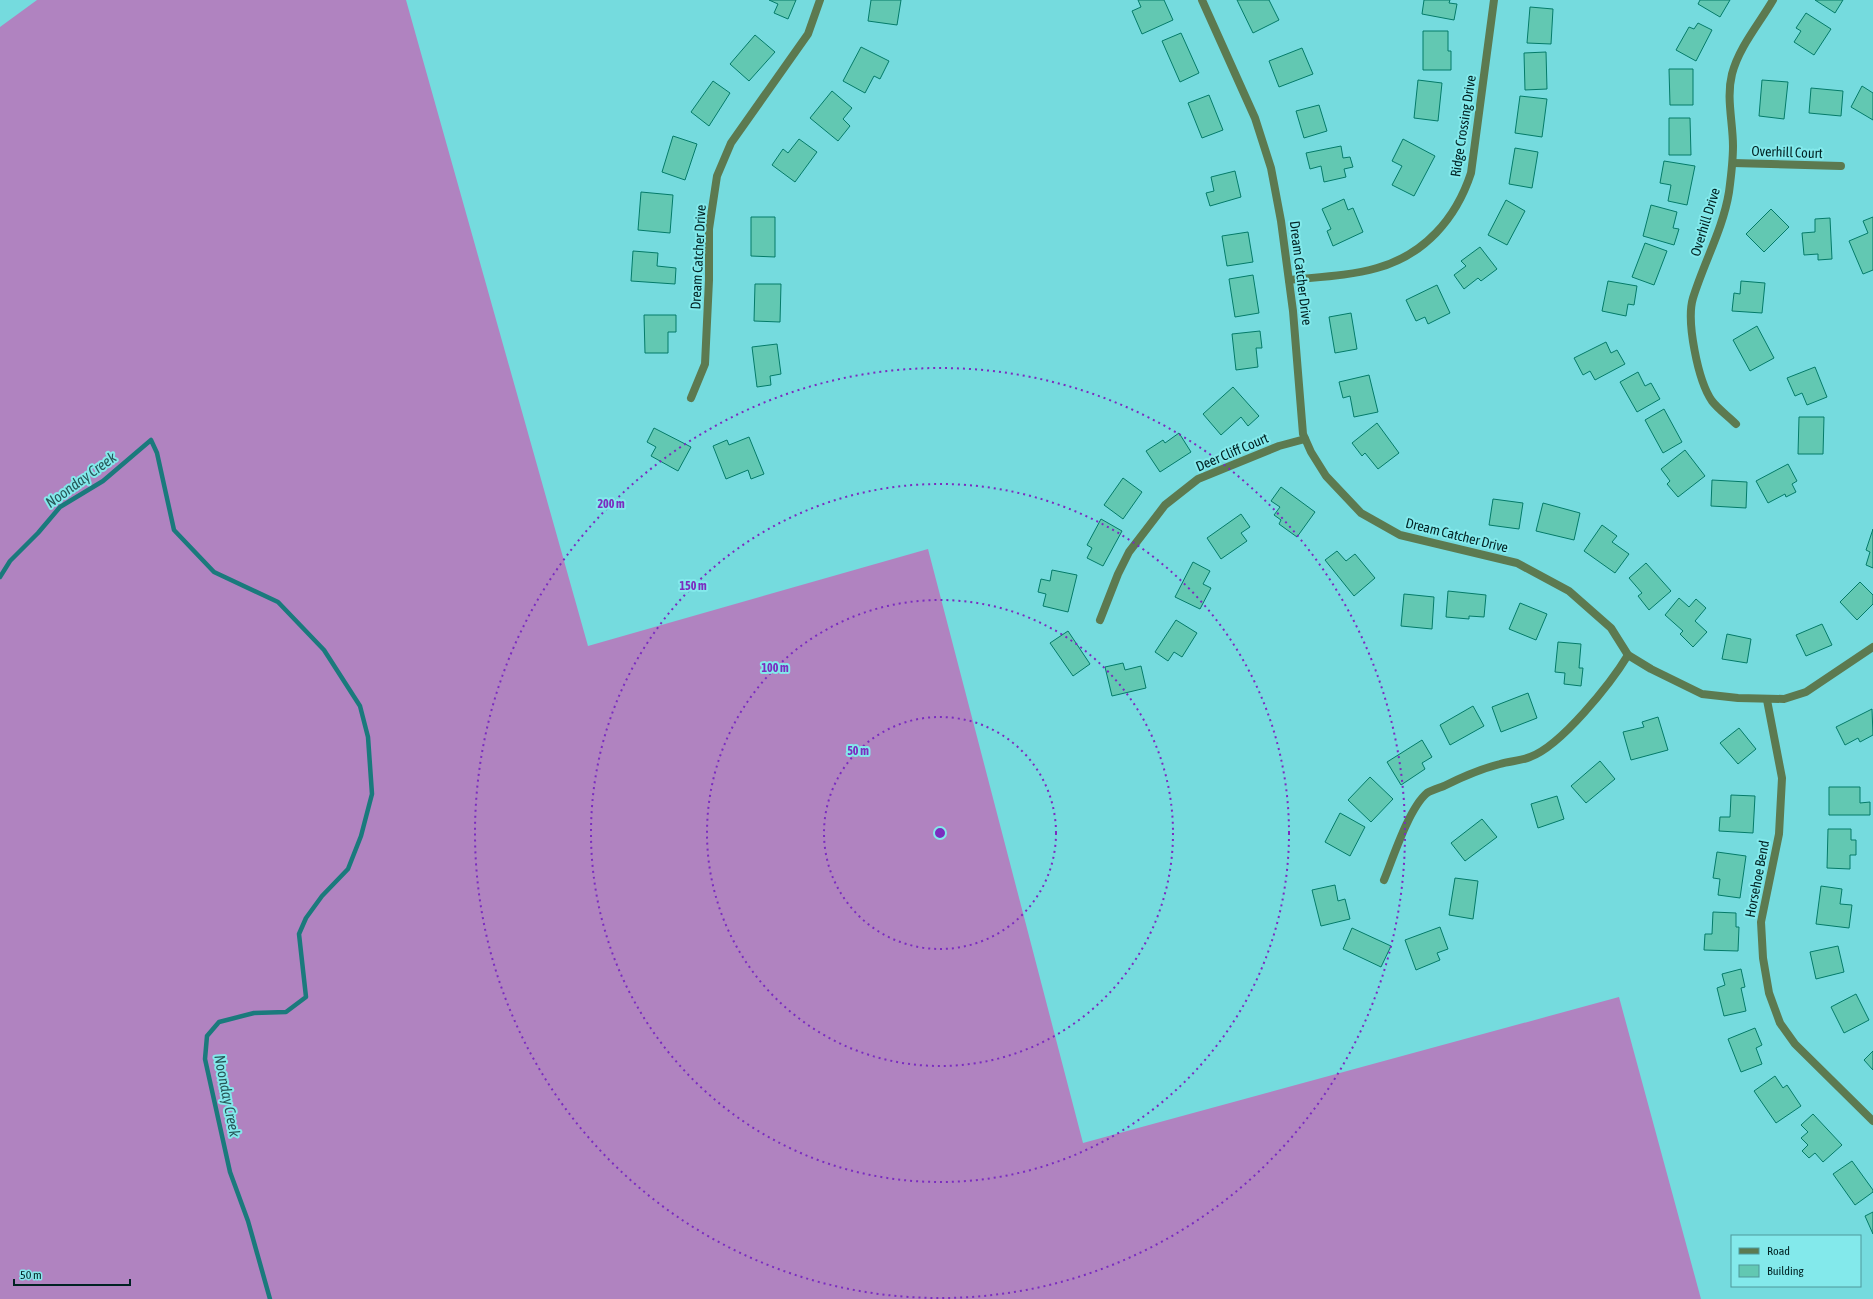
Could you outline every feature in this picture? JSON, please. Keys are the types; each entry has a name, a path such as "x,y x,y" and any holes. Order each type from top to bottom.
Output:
{"street":[{"name":"Dream Catcher Drive","path":"691,398 705,364 709,280 709,229 717,176 731,143 808,34 820,0"},
{"name":"Dream Catcher Drive","path":"1202,0 1255,118 1264,143 1277,194 1289,280 1305,439 1326,476 1361,513 1400,535 1517,563 1524,566 1569,591 1611,628 1628,655 1650,669 1702,694 1767,700 1784,699 1806,692 1873,647"},
{"name":"Ridge Crossing Drive","path":"1289,280 1362,272 1391,264 1421,247 1448,221 1461,199 1471,173 1494,0"},
{"name":"Overhill Drive","path":"1736,424 1712,400 1703,381 1694,346 1691,316 1692,300 1725,209 1733,163 1729,106 1732,74 1746,42 1773,0"},
{"name":"Overhill Court","path":"1733,163 1841,166"},
{"name":"Deer Cliff Court","path":"1100,620 1118,574 1129,552 1165,505 1198,479 1279,446 1305,439"},
{"path":"1384,880 1404,830 1417,806 1427,794 1468,775 1501,764 1530,758 1547,749 1570,728 1619,669 1628,655"},
{"name":"Horsehoe Bend","path":"1767,700 1782,778 1779,834 1761,922 1763,958 1769,993 1780,1024 1795,1044 1873,1121"}],"shaded area":[{"path":"37,0 406,0 588,646 928,549 1083,1143 1619,997 1701,1299 0,1299 0,27"}],"building":[{"path":"769,0 796,0 788,19 774,13 778,4"},
{"path":"871,0 901,0 897,25 868,21"},
{"path":"1138,0 1164,0 1173,20 1142,34 1132,11 1141,7"},
{"path":"1237,0 1269,0 1279,20 1253,33"},
{"path":"1424,0 1450,0 1449,3 1457,4 1454,20 1422,14"},
{"path":"1700,0 1730,0 1720,17 1698,4"},
{"path":"1815,0 1843,0 1835,13"},
{"path":"1530,7 1553,9 1551,44 1527,43"},
{"path":"1806,13 1831,29 1814,55 1794,42 1801,31 1796,28"},
{"path":"1698,23 1712,30 1696,61 1676,50 1689,27 1694,29"},
{"path":"1423,31 1448,31 1448,51 1451,51 1451,70 1423,70"},
{"path":"1181,33 1199,73 1180,82 1162,41"},
{"path":"755,35 775,52 749,81 730,64"},
{"path":"861,47 889,61 880,79 874,76 865,93 843,81"},
{"path":"1302,48 1313,74 1279,87 1269,61"},
{"path":"1546,52 1547,89 1525,90 1524,53"},
{"path":"1669,69 1693,69 1693,105 1670,105"},
{"path":"1418,80 1442,83 1438,121 1414,118"},
{"path":"1762,80 1788,82 1784,119 1759,116"},
{"path":"713,81 730,93 709,126 691,112"},
{"path":"1862,86 1873,93 1873,120 1851,107"},
{"path":"1811,88 1843,91 1841,116 1809,113"},
{"path":"832,91 852,108 843,119 850,126 838,141 810,118"},
{"path":"1209,95 1223,130 1202,138 1188,103"},
{"path":"1520,96 1547,99 1542,137 1515,133"},
{"path":"1319,105 1327,131 1304,138 1296,111"},
{"path":"1669,118 1690,118 1691,155 1669,155"},
{"path":"673,136 697,144 685,180 662,172"},
{"path":"799,139 817,152 795,182 772,165 783,149 788,153"},
{"path":"1403,139 1435,156 1414,196 1392,185 1402,166 1392,161"},
{"path":"1341,146 1343,158 1350,157 1353,167 1344,169 1346,177 1324,182 1321,166 1310,169 1306,153"},
{"path":"1515,148 1538,152 1532,188 1509,184"},
{"path":"1664,161 1695,166 1687,205 1668,201 1671,185 1660,183"},
{"path":"1235,171 1241,197 1210,206 1206,193 1214,191 1211,177"},
{"path":"641,192 673,195 670,233 638,230"},
{"path":"1344,199 1348,210 1353,208 1363,232 1333,246 1327,231 1331,229 1322,209"},
{"path":"1506,200 1525,211 1507,245 1488,235"},
{"path":"1651,205 1677,212 1673,228 1679,229 1674,245 1643,236"},
{"path":"1771,209 1789,227 1764,252 1746,234"},
{"path":"751,217 775,217 775,257 751,256"},
{"path":"1873,217 1873,270 1863,274 1849,241 1868,233 1863,221"},
{"path":"1830,218 1832,259 1818,260 1818,254 1804,255 1802,233 1815,232 1815,219"},
{"path":"1248,232 1253,262 1227,266 1222,236"},
{"path":"1645,243 1667,251 1654,285 1632,277"},
{"path":"1480,247 1497,269 1481,281 1478,278 1464,289 1454,275 1466,266 1461,261"},
{"path":"633,251 658,253 657,266 676,268 675,284 631,281"},
{"path":"1253,275 1259,313 1235,317 1229,279"},
{"path":"1608,281 1637,286 1634,305 1628,304 1626,316 1602,311"},
{"path":"1741,281 1765,283 1762,313 1732,311 1734,293 1740,294"},
{"path":"755,284 781,284 780,322 754,321"},
{"path":"1437,285 1450,313 1428,324 1425,317 1416,321 1406,300"},
{"path":"1351,313 1357,349 1335,353 1329,317"},
{"path":"644,315 676,315 676,332 668,332 668,353 645,353"},
{"path":"1757,326 1774,358 1750,371 1733,340"},
{"path":"1260,331 1262,348 1256,348 1258,367 1236,370 1232,334"},
{"path":"1606,342 1611,353 1617,350 1625,364 1595,380 1590,371 1583,375 1574,358"},
{"path":"777,344 781,374 770,376 771,385 757,387 752,347"},
{"path":"1815,367 1827,397 1807,405 1802,393 1795,396 1787,378"},
{"path":"1638,372 1645,386 1651,383 1660,399 1637,412 1620,382"},
{"path":"1369,375 1378,412 1354,417 1350,396 1343,398 1339,382"},
{"path":"1233,387 1259,416 1248,426 1241,417 1221,435 1203,414"},
{"path":"1664,409 1682,442 1663,453 1645,420"},
{"path":"1799,417 1824,417 1823,454 1798,454"},
{"path":"1377,423 1399,453 1378,469 1365,453 1362,456 1352,443"},
{"path":"654,428 691,447 678,471 651,456 656,447 647,442"},
{"path":"1179,433 1191,452 1160,472 1146,451 1163,440 1165,443"},
{"path":"749,437 764,474 751,479 748,470 726,479 713,446 727,440 729,445"},
{"path":"1685,450 1705,476 1678,497 1667,484 1670,481 1661,469"},
{"path":"1788,464 1797,481 1792,484 1796,492 1786,497 1785,494 1768,503 1756,481"},
{"path":"1123,478 1142,492 1123,519 1104,505"},
{"path":"1712,480 1747,482 1746,508 1711,506"},
{"path":"1281,487 1315,512 1297,537 1279,524 1281,520 1274,515 1280,507 1271,501"},
{"path":"1493,499 1523,503 1519,529 1489,525"},
{"path":"1543,503 1580,513 1574,540 1536,531"},
{"path":"1241,514 1250,527 1241,533 1247,541 1221,559 1207,538"},
{"path":"1101,519 1122,531 1103,566 1087,558 1092,548 1087,545"},
{"path":"1602,525 1617,536 1612,542 1629,554 1615,573 1584,551"},
{"path":"1873,529 1873,568 1866,565 1870,552 1866,550"},
{"path":"1337,551 1346,561 1355,554 1375,578 1354,596 1325,560"},
{"path":"1193,562 1210,571 1203,584 1211,588 1200,609 1175,597"},
{"path":"1646,563 1671,591 1649,610 1638,596 1642,593 1629,578"},
{"path":"1052,570 1077,575 1068,612 1043,606 1046,594 1038,592 1041,579 1050,581"},
{"path":"1860,582 1873,595 1873,604 1857,620 1840,602"},
{"path":"1448,591 1486,595 1484,617 1469,616 1469,619 1446,617"},
{"path":"1404,594 1434,597 1432,629 1401,626"},
{"path":"1679,598 1689,607 1696,599 1706,608 1695,621 1707,632 1693,647 1680,634 1683,631 1665,615"},
{"path":"1520,603 1547,614 1536,640 1509,629"},
{"path":"1176,620 1197,633 1182,657 1174,652 1168,661 1155,652"},
{"path":"1822,624 1832,645 1806,656 1796,635"},
{"path":"1068,631 1090,664 1073,676 1050,643"},
{"path":"1727,634 1751,639 1747,663 1722,659"},
{"path":"1558,642 1581,644 1579,668 1583,668 1581,686 1564,684 1565,673 1555,672"},
{"path":"1123,663 1125,670 1141,666 1146,688 1112,696 1105,667"},
{"path":"1528,693 1537,718 1501,732 1492,707"},
{"path":"1473,706 1484,726 1450,745 1440,725"},
{"path":"1872,709 1873,735 1860,742 1858,738 1845,745 1836,727"},
{"path":"1658,717 1668,750 1631,760 1623,732 1644,727 1642,722"},
{"path":"1739,728 1756,749 1738,764 1720,743"},
{"path":"1422,740 1432,757 1422,763 1425,769 1401,785 1387,762"},
{"path":"1600,761 1615,779 1586,803 1571,786"},
{"path":"1370,777 1393,799 1371,822 1348,800"},
{"path":"1829,787 1860,787 1860,803 1870,802 1870,815 1829,815"},
{"path":"1731,795 1755,796 1753,833 1719,831 1720,817 1730,817"},
{"path":"1557,796 1564,819 1538,828 1531,804"},
{"path":"1340,813 1365,827 1350,856 1325,842"},
{"path":"1482,819 1497,837 1465,861 1451,843"},
{"path":"1828,829 1851,829 1851,840 1856,840 1856,855 1850,855 1850,869 1827,868"},
{"path":"1717,852 1746,856 1740,898 1718,895 1720,879 1713,878"},
{"path":"1455,878 1478,881 1473,919 1449,915"},
{"path":"1335,885 1338,901 1345,899 1350,919 1321,926 1312,890"},
{"path":"1821,886 1842,889 1840,904 1852,905 1849,928 1816,924"},
{"path":"1713,912 1736,913 1736,927 1739,927 1738,951 1704,950 1705,934 1712,934"},
{"path":"1440,927 1448,949 1437,953 1440,960 1416,970 1405,940"},
{"path":"1352,928 1391,946 1381,967 1343,949"},
{"path":"1838,946 1844,972 1816,979 1810,952"},
{"path":"1741,969 1745,987 1741,988 1746,1011 1724,1016 1717,988 1725,985 1722,974"},
{"path":"1856,994 1869,1020 1844,1033 1831,1007"},
{"path":"1755,1028 1762,1045 1756,1048 1762,1064 1741,1072 1728,1039"},
{"path":"1873,1051 1873,1070 1864,1060"},
{"path":"1775,1076 1783,1088 1787,1085 1801,1106 1776,1123 1754,1091"},
{"path":"1813,1114 1842,1145 1823,1162 1815,1153 1809,1158 1802,1151 1808,1145 1801,1138 1808,1132 1801,1125"},
{"path":"1852,1161 1873,1190 1873,1192 1855,1205 1833,1174"},
{"path":"1873,1212 1873,1234 1865,1216"}],"waterway":[{"name":"Noonday Creek","path":"0,577 10,561 38,533 60,507 103,481 151,440 157,453 174,530 214,572 278,602 324,650 360,706 368,737 372,794 361,836 348,869 322,896 306,918 299,934 306,997 286,1012 254,1013 219,1022 207,1036 205,1059 230,1172 248,1221 270,1299"}]}
